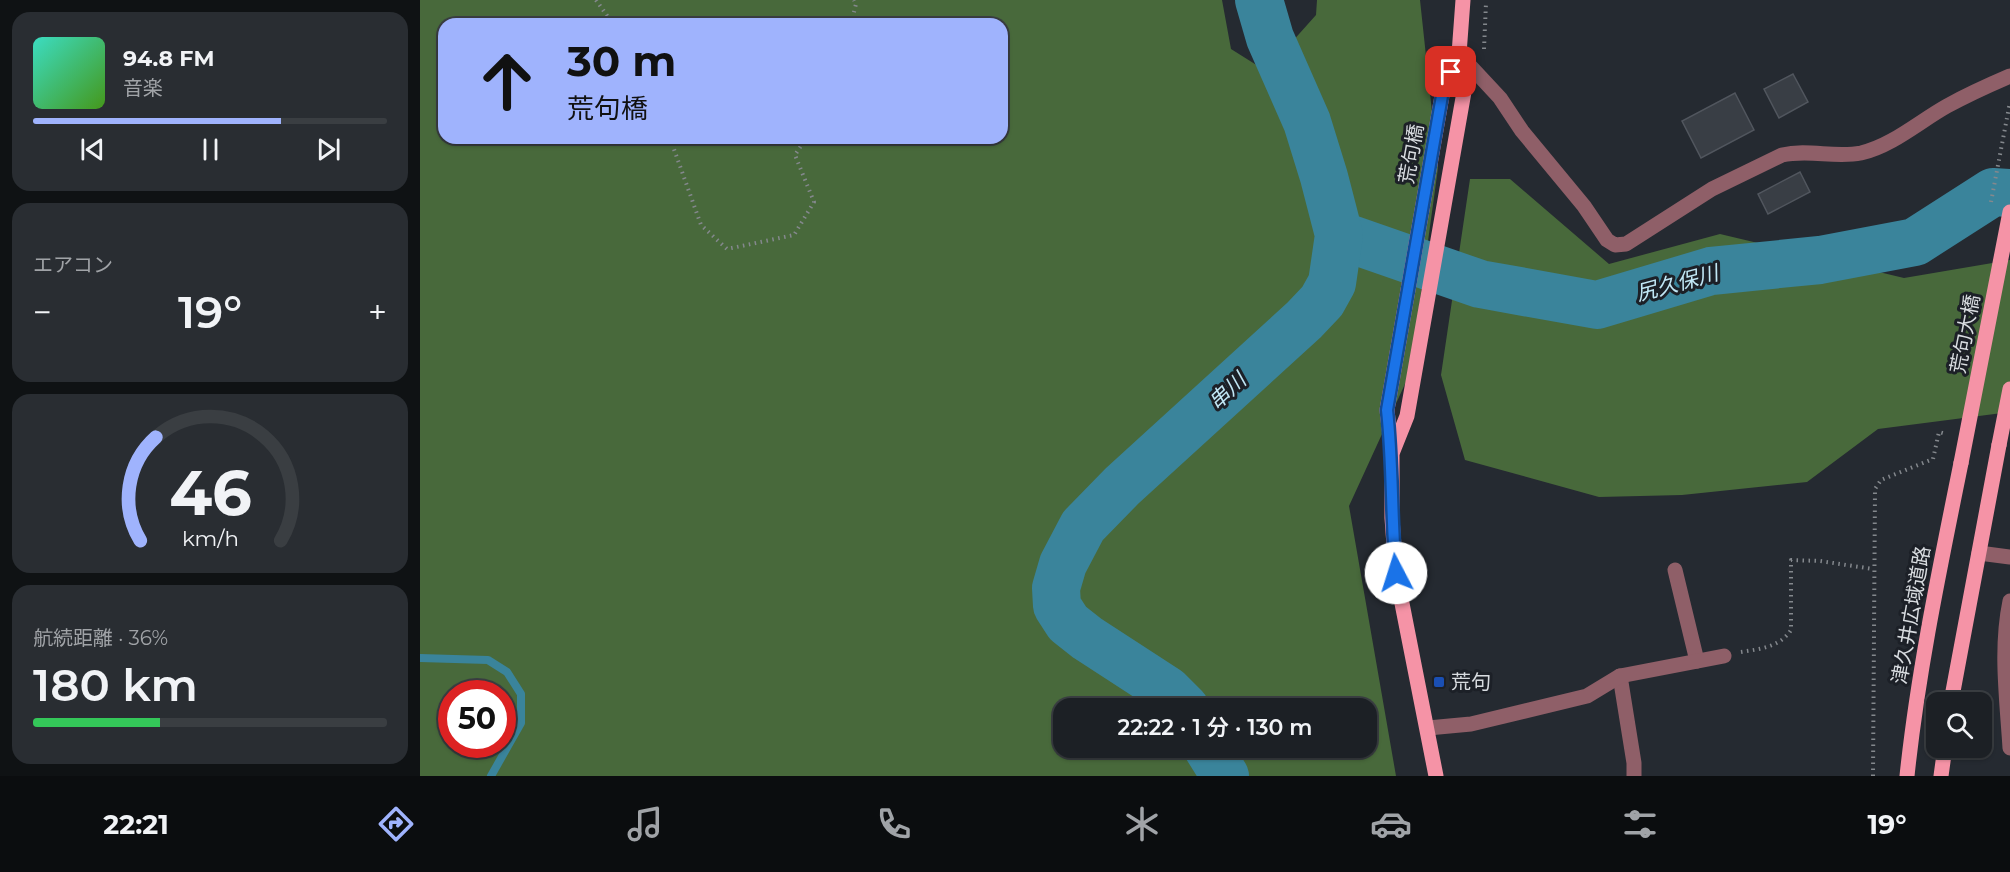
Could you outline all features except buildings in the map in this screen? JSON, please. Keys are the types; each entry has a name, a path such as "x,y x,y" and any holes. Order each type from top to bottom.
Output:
{"main road":[{"path":"1392,454 1407,416 1464,92 1460,54 1463,0"},
{"name":"荒句橋","path":"1436,776 1396,573 1392,518 1392,454 1387,410 1443,90 1460,54"},
{"name":"荒句大橋","path":"1962,463 2010,212"},
{"path":"1953,692 2010,389"},
{"name":"津久井広域道路","path":"1907,776 1911,736 1928,636 1962,463"},
{"path":"1941,776 1943,758"}],"street":[{"path":"1460,54 1500,98 1545,161 1566,183 1607,240 1615,245 1626,244 1712,189 1782,155 1862,153 1881,146 1947,106 2007,80"},
{"path":"1979,553 2010,557"},
{"path":"1675,570 1697,661"},
{"path":"2010,600 2004,664 2010,748"},
{"path":"1428,728 1471,724 1587,696 1620,676 1724,656"},
{"path":"1620,676 1634,763 1634,776"}],"path":[{"path":"596,0 609,18"},
{"path":"852,18 856,4 854,0"},
{"path":"1484,56 1486,0"},
{"path":"672,144 701,225 727,249 794,235 814,202 795,155 802,144"},
{"path":"1872,776 1875,489 1881,480 1933,459"},
{"path":"1752,651 1779,643 1791,630 1791,560 1820,561 1873,569"}],"green space":[{"path":"420,0 1222,0 1231,49 1266,71 1316,15 1317,0 1420,0 1438,168 1410,373 1349,506 1396,776 420,776"},
{"path":"1470,179 1510,179 1609,264 1720,234 1904,278 2010,260 2010,412 1878,429 1807,482 1682,495 1599,497 1465,460 1441,375"}],"waterway":[{"name":"串川","path":"1175,698 1167,690 1068,623 1057,606 1056,588 1063,564 1083,526 1122,486 1304,320 1322,301 1332,283 1339,235 1307,122 1270,38 1259,0"},
{"name":"尻久保川","path":"1339,235 1480,284 1597,305 1711,271 1820,260 1915,242 1993,192 2010,193"},
{"path":"420,658 488,660 507,672 521,694 521,723 491,776"},
{"name":"串川","path":"1214,758 1225,776"}],"place":[{"name":"荒句","path":"1439,682"}],"route":[{"path":"1396,573 1391,489 1392,454 1387,410 1443,90 1451,72"}]}
